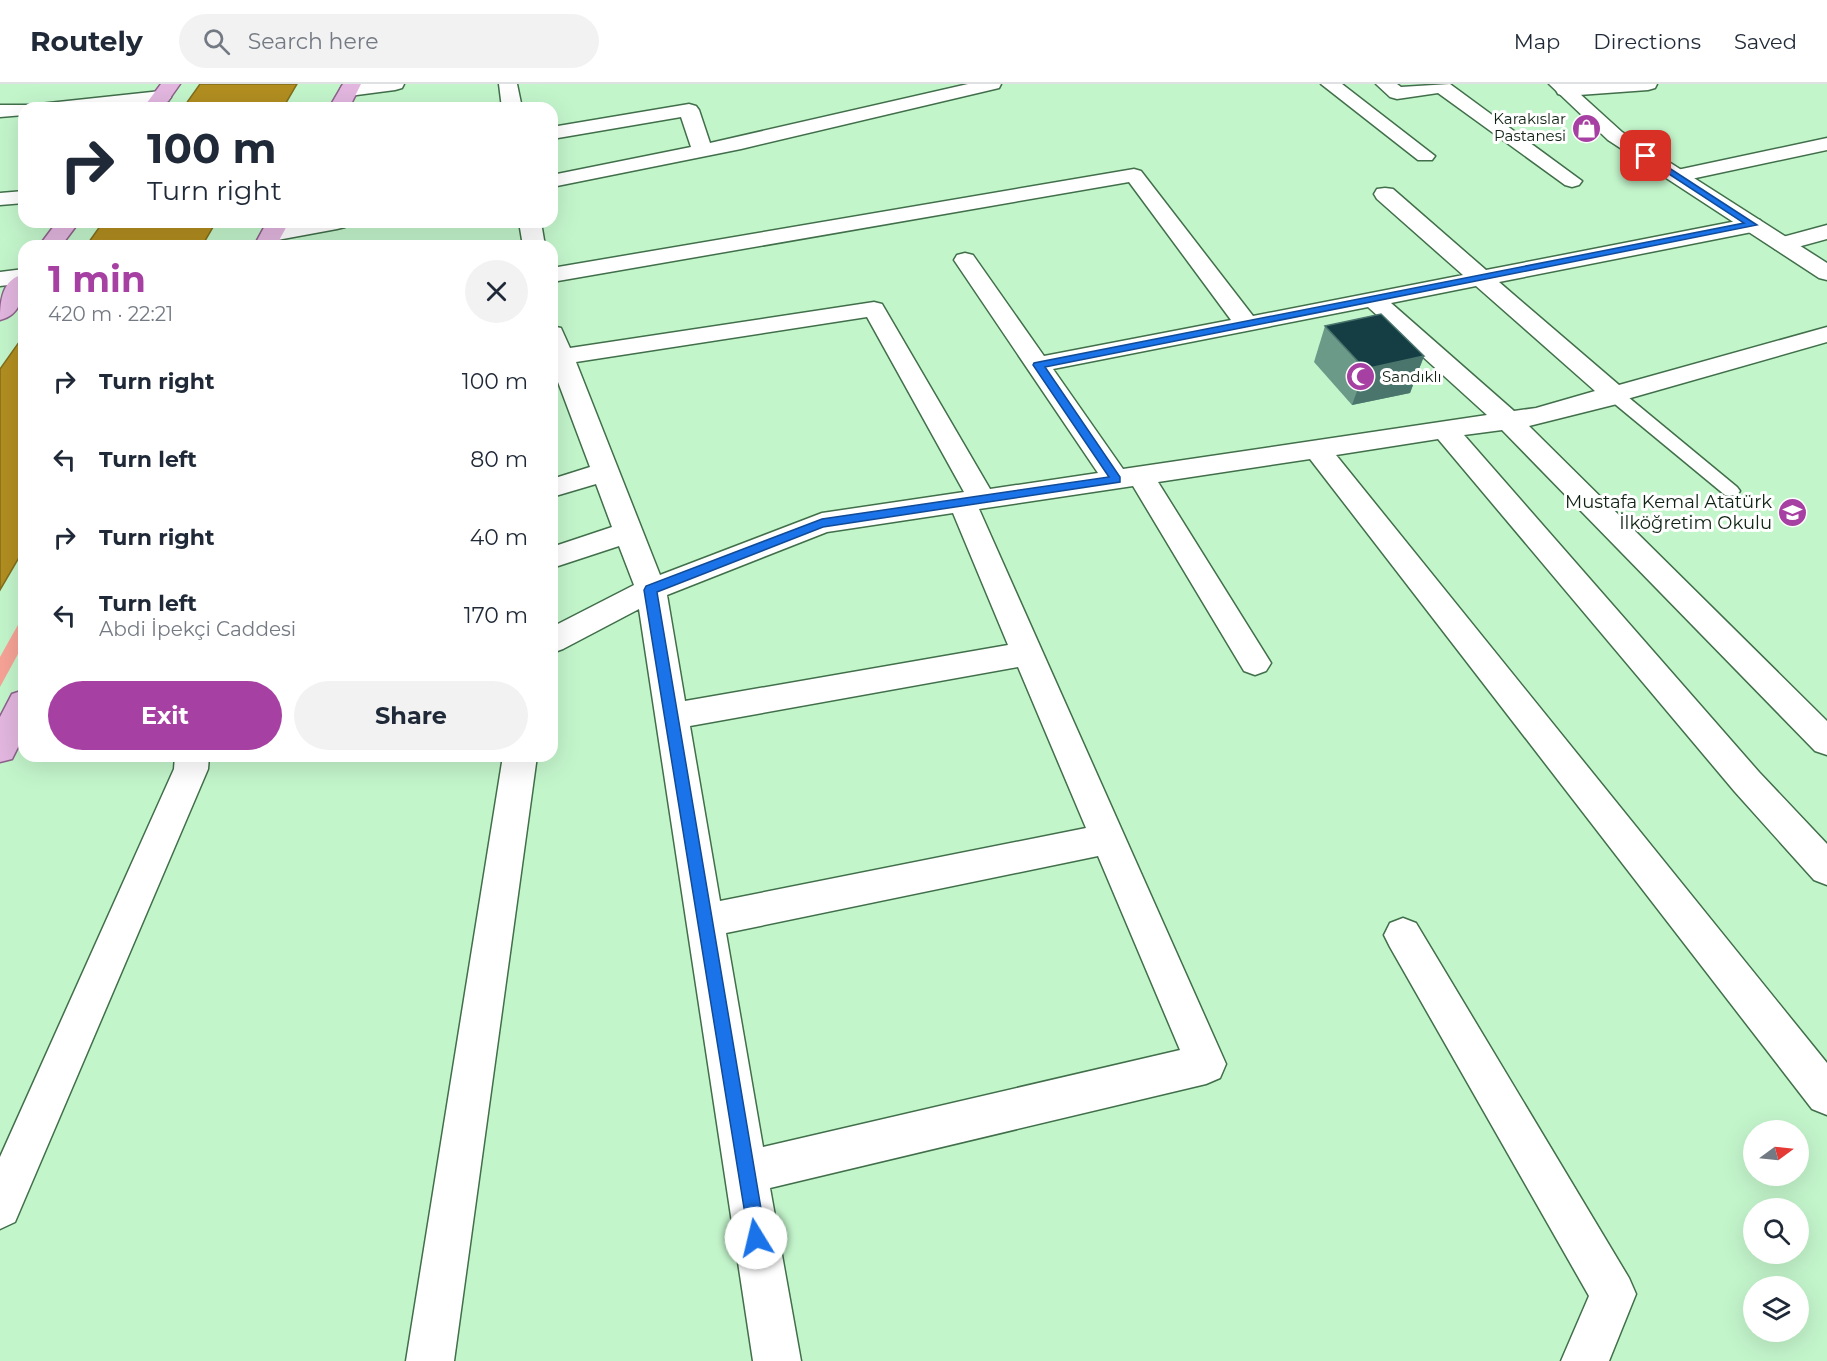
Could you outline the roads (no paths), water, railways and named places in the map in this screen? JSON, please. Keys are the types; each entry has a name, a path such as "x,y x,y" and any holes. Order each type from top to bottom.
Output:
{"main road":[{"path":"342,102 350,87"},
{"path":"0,313 18,289"},
{"path":"11,736 18,718"}],"street":[{"path":"350,87 395,84"},
{"path":"508,84 511,102"},
{"path":"558,180 702,151 992,84"},
{"path":"1329,84 1425,156"},
{"path":"1385,84 1397,93 1443,87 1572,181"},
{"path":"1562,87 1648,84"},
{"path":"1562,87 1615,136 1827,273"},
{"path":"100,102 162,96"},
{"path":"0,111 18,110"},
{"path":"558,132 689,110 702,151"},
{"path":"1677,176 1827,144"},
{"path":"558,274 1134,175 1247,324"},
{"path":"1384,194 1616,396"},
{"path":"0,199 18,198"},
{"path":"1038,365 1752,225"},
{"path":"272,234 304,228"},
{"path":"1783,244 1827,232"},
{"path":"965,260 1038,365 1129,478 1255,663"},
{"path":"0,279 18,277"},
{"path":"1373,299 1509,421 1827,742"},
{"path":"746,1172 1206,1064 1028,653 972,501 874,309 559,366 605,472 651,590 672,716 705,921 746,1172 777,1361"},
{"path":"558,638 651,590 822,523 1538,416 1616,396 1827,334"},
{"path":"1445,430 1747,782 1827,869"},
{"path":"1317,449 1827,1095"},
{"path":"558,486 605,472"},
{"path":"558,556 629,532"},
{"path":"672,716 1028,653"},
{"path":"0,1207 191,770 192,762"},
{"path":"430,1361 519,762"},
{"path":"705,921 1109,839"},
{"path":"1403,935 1613,1294 1584,1361"}],"lane":[{"path":"1616,396 1731,491"}],"place":[{"name":"Karakıslar Pastanesi","path":"1587,128"},
{"name":"Sandıklı","path":"1361,377"},
{"name":"Mustafa Kemal Atatürk İlköğretim Okulu","path":"1793,512"}]}
